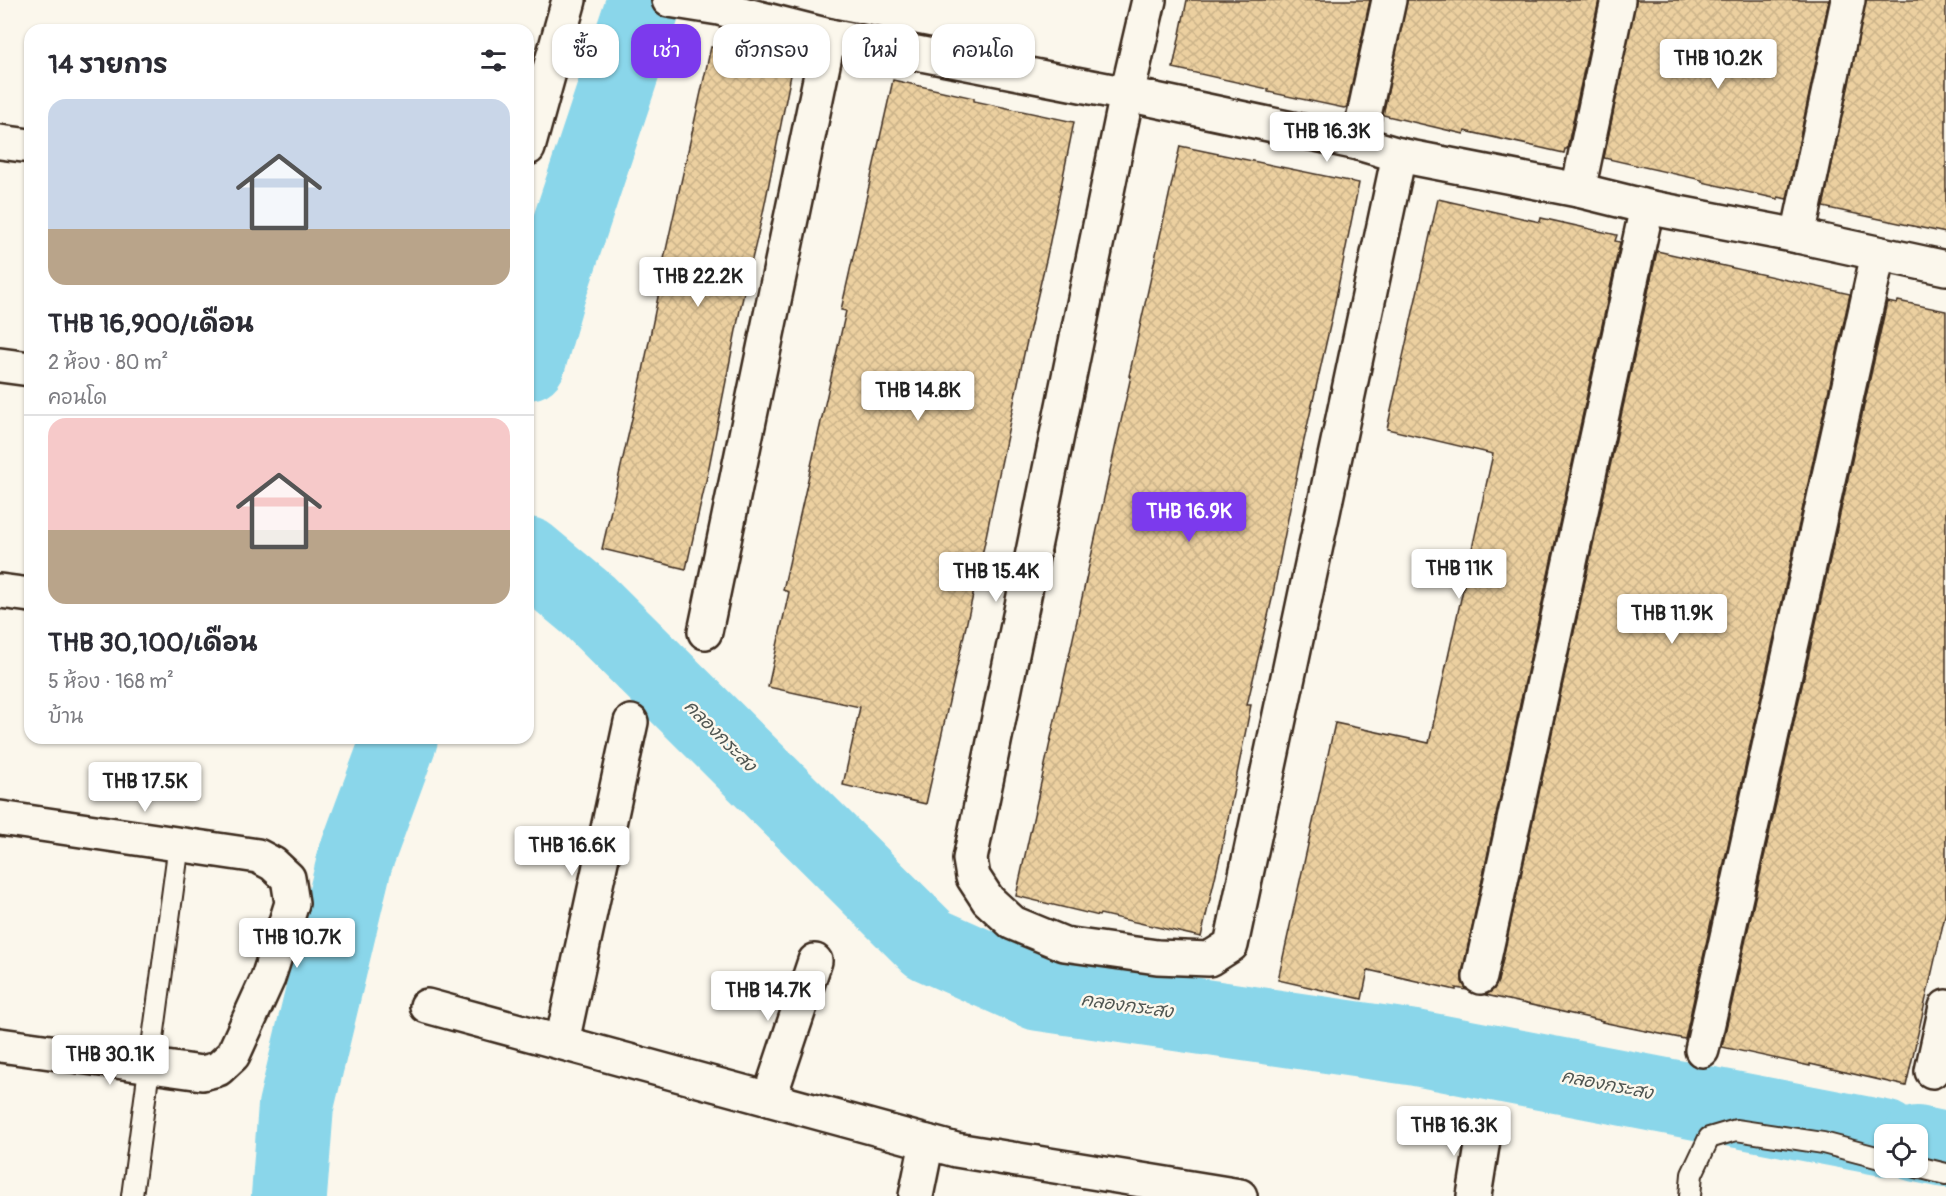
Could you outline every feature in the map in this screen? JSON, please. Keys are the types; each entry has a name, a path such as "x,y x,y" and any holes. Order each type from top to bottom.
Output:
{"street":[{"path":"534,127 570,0"},
{"path":"669,0 719,8 782,24"},
{"path":"1149,0 1127,94 970,860 973,877 988,900 1012,923 1064,944 1157,957 1209,959 1231,945 1399,155"},
{"path":"1358,143 1389,0"},
{"path":"1578,190 1618,0"},
{"path":"1798,237 1848,0"},
{"path":"830,36 1127,94 1358,143 1399,155 1578,190 1647,207 1946,268"},
{"path":"705,632 820,78"},
{"path":"0,142 24,145"},
{"path":"1480,977 1647,207"},
{"path":"1702,1050 1878,254"},
{"path":"0,365 24,368"},
{"path":"0,591 24,594"},
{"path":"562,1042 631,722"},
{"path":"0,818 258,856 273,864 288,878 292,903 268,978 233,1055 218,1069 202,1073 0,1045"},
{"path":"769,1099 815,961"},
{"path":"427,1006 956,1150 1240,1196"},
{"path":"1932,1071 1946,1007"},
{"path":"1474,1196 1485,1127"},
{"path":"916,1196 927,1142"}],"lane":[{"path":"132,1196 179,844"},
{"path":"1690,1196 1692,1174 1709,1138 1736,1130 1823,1143 1874,1156"},
{"path":"1928,1170 1946,1174"}],"building":[{"path":"1187,0 1370,0 1347,107 1268,92 1268,89 1173,68"},
{"path":"1407,0 1599,0 1567,149 1564,153 1465,131 1464,134 1383,115"},
{"path":"1636,0 1829,0 1787,199 1702,182 1702,180 1604,158"},
{"path":"1866,0 1946,0 1946,233 1823,207"},
{"path":"711,47 713,47 713,78 790,78 686,569 602,549 643,371 662,277 660,277"},
{"path":"893,80 974,98 974,101 1074,122 1047,256 926,804 843,785 860,707 768,687 789,592 783,590 846,311 841,310"},
{"path":"1180,146 1359,183 1272,599 1247,705 1251,705 1201,937 1016,896"},
{"path":"1438,199 1540,222 1541,218 1617,235 1615,241 1620,242 1462,973 1462,982 1467,990 1456,988 1456,990 1368,970 1362,999 1278,980 1335,723 1429,743 1493,454 1387,429"},
{"path":"1657,251 1850,294 1685,1039 1486,995 1494,989 1498,981"},
{"path":"1898,301 1946,311 1946,911 1906,1086 1722,1047 1887,302 1897,304"}],"waterway":[{"path":"534,341 546,298 645,0"},
{"name":"คลองกระสง","path":"534,560 588,605 929,944 1039,993 1416,1048 1874,1136"},
{"path":"289,1196 296,1106 355,860 398,744"},
{"name":"คลองกระสง","path":"1928,1146 1946,1150"}]}
